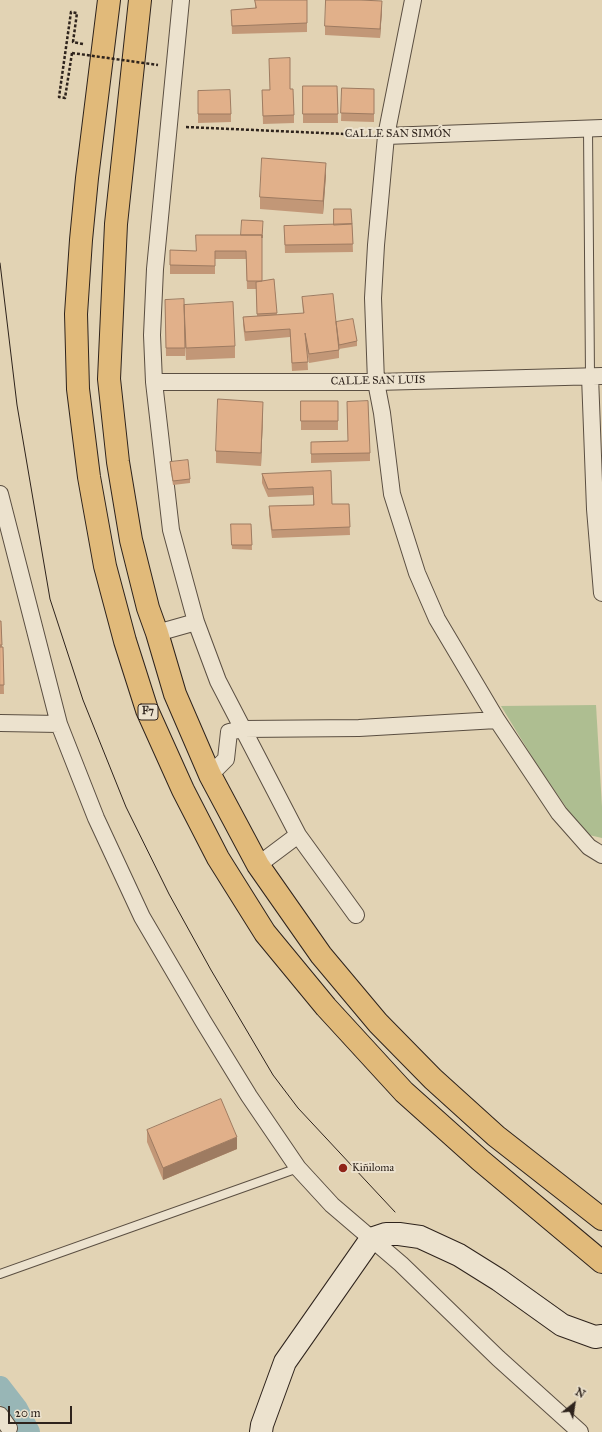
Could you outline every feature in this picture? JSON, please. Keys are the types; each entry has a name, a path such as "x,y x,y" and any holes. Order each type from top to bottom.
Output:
{"highway":[{"name":"F7","path":"109,0 87,178 81,247 76,314 78,389 89,478 105,566 125,641 147,710 183,790 218,858 265,933 326,1007 404,1092 480,1160 602,1262"},
{"path":"140,0 116,224 109,379 118,462 131,540 148,608 175,694 210,775 258,865 321,956 378,1023 433,1079 496,1136 602,1219"}],"street":[{"path":"181,0 155,269 152,335 154,382 171,530 196,622 218,681 298,835 356,915"},
{"path":"413,0 386,136 376,245 373,298 376,382 382,413 392,494 417,573 437,619 497,720 559,813 588,847 602,855"},
{"name":"CALLE SAN SIMÓN","path":"386,136 595,128"},
{"path":"596,376 595,509 602,593"},
{"name":"CALLE SAN LUIS","path":"154,382 376,382 596,376"},
{"path":"0,494 59,724 96,818 142,917 248,1096 298,1168 332,1205 401,1264 498,1358 580,1432"},
{"path":"157,633 196,622"},
{"path":"210,775 226,759 229,732 243,730 359,728 497,720"},
{"path":"0,723 59,724"},
{"path":"258,865 298,835"},
{"path":"261,1432 262,1425 285,1362 371,1239 386,1234 420,1237 459,1255 499,1280 562,1325 595,1337 602,1336"}],"lane":[{"path":"595,128 596,376"},
{"path":"0,1274 298,1168"}],"path":[{"path":"73,42 77,13 71,12 59,97 65,98 72,53 158,65"},
{"name":"CALLE SAN SIMÓN","path":"170,126 386,136"}],"green space":[{"path":"596,705 602,807 602,838 589,835 572,816 534,760 501,706"}],"building":[{"path":"255,0 307,0 307,23 232,26 231,10 256,8"},
{"path":"326,0 382,1 380,29 325,26"},
{"path":"290,58 290,89 293,89 294,115 263,116 262,90 270,90 269,59"},
{"path":"303,86 337,86 338,114 303,114"},
{"path":"342,88 374,89 374,114 341,113"},
{"path":"230,90 231,114 198,114 198,91"},
{"path":"262,158 326,163 323,201 260,197"},
{"path":"334,209 351,209 352,224 334,225"},
{"path":"242,220 263,221 262,238 262,235 241,235"},
{"path":"352,224 353,244 285,245 284,226"},
{"path":"196,235 262,235 262,281 247,281 246,251 215,251 215,266 170,265 170,250 196,251"},
{"path":"274,279 277,313 257,314 256,282"},
{"path":"333,294 339,350 309,354 305,333 308,362 292,363 290,329 245,332 243,317 304,313 302,297"},
{"path":"184,299 185,348 166,348 165,300"},
{"path":"233,302 235,346 186,348 184,305"},
{"path":"353,319 357,341 339,345 336,322"},
{"path":"218,399 263,402 261,453 216,451"},
{"path":"301,401 338,401 338,421 301,421"},
{"path":"368,401 370,453 311,454 311,442 348,441 347,402"},
{"path":"188,460 190,479 173,481 170,462"},
{"path":"331,471 332,504 349,504 350,527 272,530 269,506 314,505 313,487 268,489 262,474"},
{"path":"231,524 251,524 252,545 232,545"},
{"path":"1,621 2,645 0,645"},
{"path":"0,647 3,647 4,685 0,685"},
{"path":"221,1099 237,1137 163,1168 147,1130"}],"waterway":[{"path":"0,1387 17,1409 29,1432"}],"tram line":[{"path":"0,263 17,405 50,599 83,700 126,807 169,894 211,970 273,1075 298,1108 395,1212"}],"place":[{"name":"Kiñiloma","path":"343,1168"}]}
